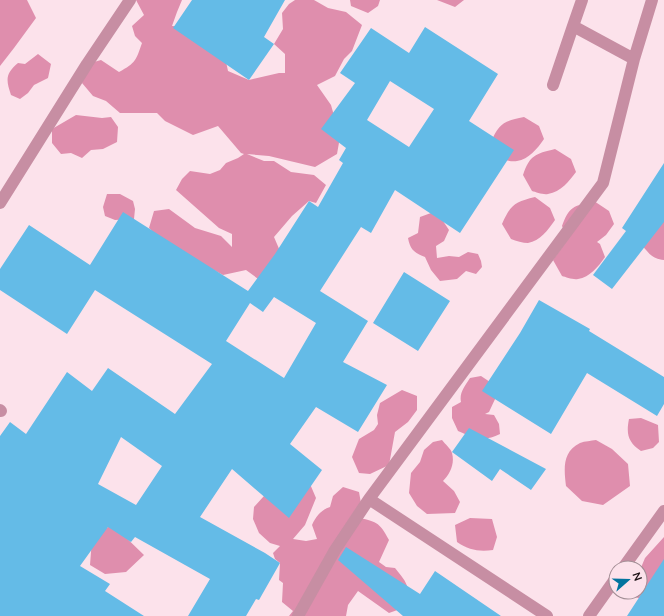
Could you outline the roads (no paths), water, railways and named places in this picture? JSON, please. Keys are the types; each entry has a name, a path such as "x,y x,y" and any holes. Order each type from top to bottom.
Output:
{"street":[{"path":"0,203 87,64 130,0"},
{"path":"553,85 582,0"},
{"path":"298,616 335,550 369,499 603,183 634,60 652,0"},
{"path":"573,26 634,60"},
{"path":"369,499 547,616"},
{"path":"629,560 664,511"},
{"path":"589,616 608,589"}]}
